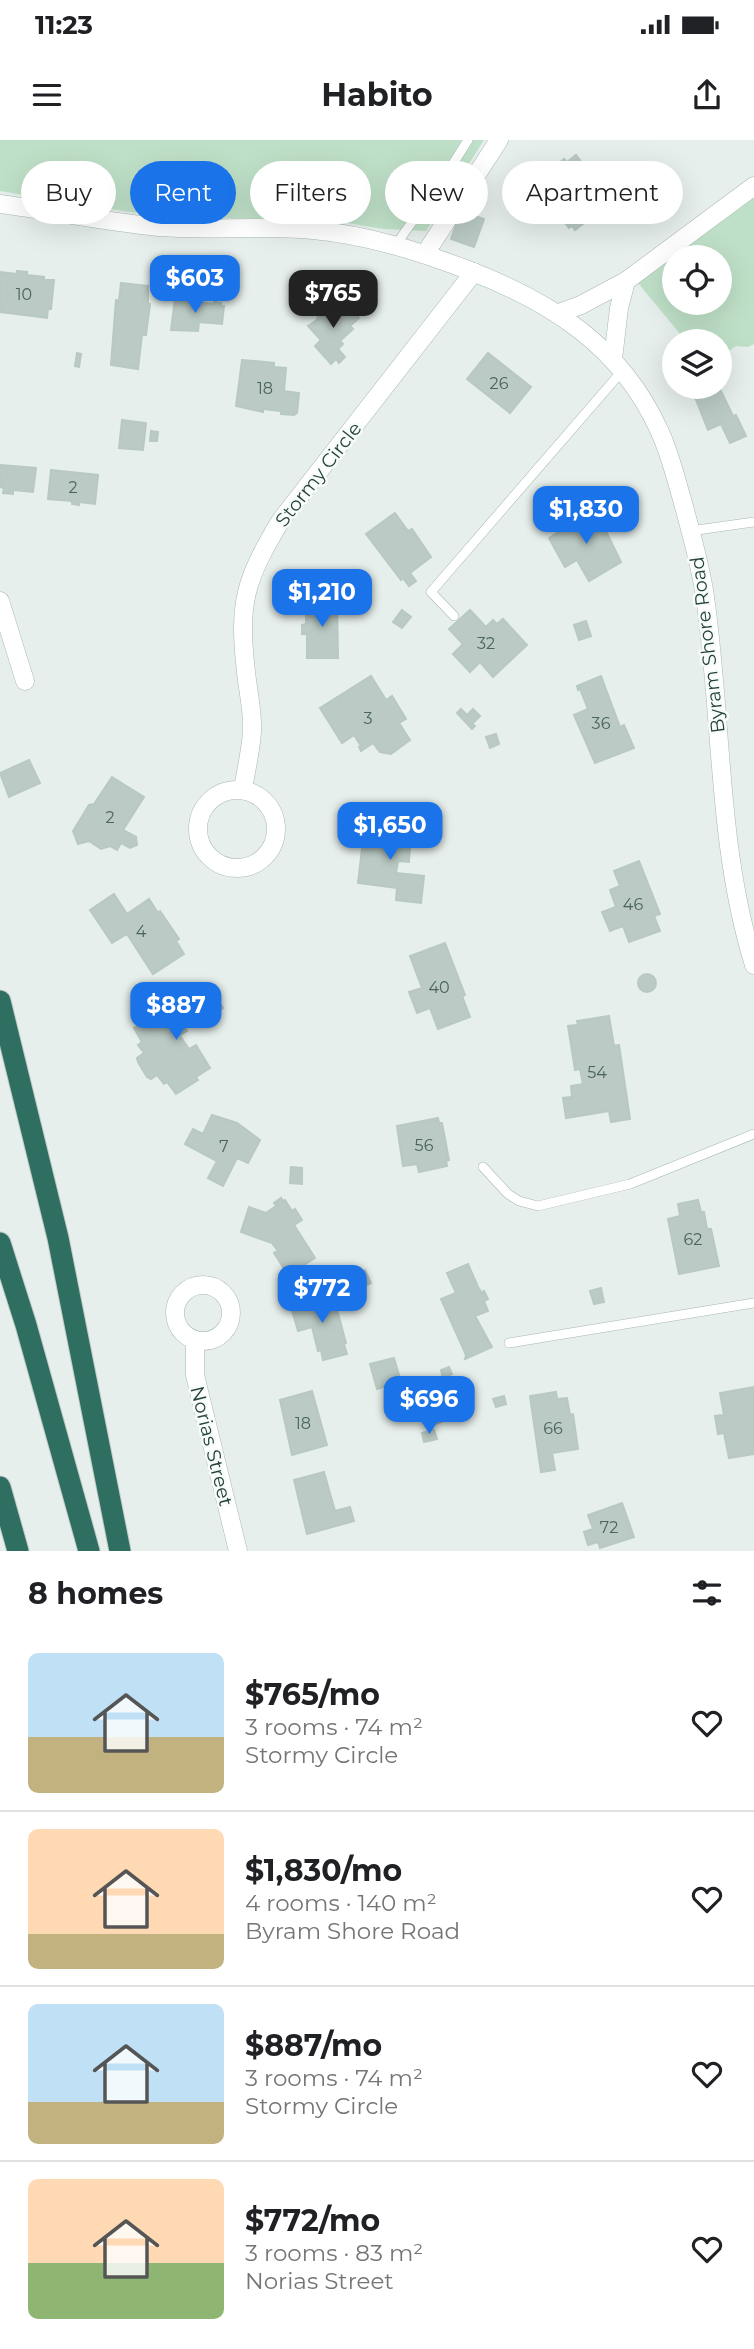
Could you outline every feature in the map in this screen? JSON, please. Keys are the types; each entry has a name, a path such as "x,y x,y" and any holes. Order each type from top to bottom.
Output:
{"highway":[{"path":"0,1001 58,1238 120,1551"},
{"path":"0,1243 26,1325 89,1551"},
{"path":"0,1487 18,1551"},
{"path":"0,1531 7,1551"}],"street":[{"path":"425,254 499,140"},
{"path":"559,313 581,305 626,281 754,186"},
{"name":"Byram Shore Road","path":"0,204 159,227 310,230 395,246 474,272 559,313 583,331 618,365 638,390 660,430 698,560 712,658 732,877 754,965"},
{"name":"Stormy Circle","path":"243,789 252,729 242,638 243,611 248,583 258,558 281,520 474,272"},
{"path":"618,365 619,308 626,281"},
{"path":"0,601 25,681"},
{"path":"243,789 261,796 271,807 276,823 276,836 262,860 246,867 233,868 211,859 203,849 197,830 204,806 214,796 225,791 243,789"},
{"name":"Norias Street","path":"195,1340 195,1375 238,1551"}],"lane":[{"path":"395,246 468,140"},
{"path":"454,616 431,592 618,365"},
{"path":"690,531 754,522"},
{"path":"483,1167 508,1194 519,1201 538,1206 630,1184 754,1134"},
{"path":"509,1343 754,1303"}],"green space":[{"path":"0,140 484,140 471,161 385,161 385,224 430,224 426,231 354,224 371,224 371,161 250,161 250,218 236,218 236,161 130,161 130,212 116,210 116,161 21,161 21,194 0,191"},
{"path":"754,194 754,344 732,349 732,329 676,329 664,315 732,315 732,245 688,245"},
{"path":"662,265 662,312 638,283"}],"building":[{"path":"576,155 581,161 568,161"},
{"path":"456,224 482,224 474,247 451,239"},
{"path":"566,224 583,224 575,230 572,226 569,228"},
{"path":"17,271 44,277 44,280 54,280 51,309 48,309 47,318 0,312 0,272 17,274"},
{"path":"121,283 148,286 150,304 146,335 142,335 138,369 111,365 116,300 119,301"},
{"path":"175,299 221,303 221,306 224,306 222,324 199,322 198,331 171,330"},
{"path":"343,301 359,318 350,326 353,329 340,341 343,344 338,349 345,357 339,363 336,359 331,364 315,346 321,340 308,326 317,320 318,315 330,303 333,306"},
{"path":"77,353 81,354 79,367 75,366"},
{"path":"488,353 531,387 510,413 467,379"},
{"path":"242,360 274,363 274,367 286,368 284,391 299,393 297,413 281,414 281,411 263,409 263,412 236,406"},
{"path":"696,399 725,399 746,436 730,443 721,424 708,430"},
{"path":"122,420 146,423 143,450 119,448"},
{"path":"151,431 158,432 157,441 150,441"},
{"path":"0,465 36,468 33,492 13,490 13,494 3,493 4,488 0,487"},
{"path":"51,470 98,475 95,504 79,502 79,505 72,504 72,501 48,499"},
{"path":"592,511 600,524 602,523 621,562 589,581 577,560 565,567 549,538"},
{"path":"395,513 408,531 412,529 431,557 410,573 416,581 409,586 403,578 401,580 366,534"},
{"path":"306,600 337,600 338,658 307,658 307,634 302,634 302,625 306,624"},
{"path":"402,610 411,617 402,628 393,622"},
{"path":"470,610 486,627 493,620 497,624 503,619 527,645 493,677 480,662 470,672 453,654 463,644 449,629"},
{"path":"586,621 591,636 579,640 574,625"},
{"path":"371,676 386,700 392,696 406,719 399,723 410,740 391,754 380,752 373,743 361,751 354,735 342,743 320,708"},
{"path":"601,676 620,727 624,725 634,748 595,763 574,715 588,709 577,686"},
{"path":"461,709 467,715 473,709 480,716 472,724 475,726 472,729 457,713"},
{"path":"496,734 499,744 490,748 486,737"},
{"path":"29,760 40,783 9,797 0,773"},
{"path":"112,777 144,797 123,830 136,837 137,845 130,848 121,843 117,850 110,846 101,849 89,841 78,844 73,831 89,805 94,804"},
{"path":"380,816 395,818 394,830 411,832 409,862 398,861 396,873 424,876 421,903 396,900 397,888 358,883 363,840 377,842"},
{"path":"639,861 660,914 654,916 660,931 629,942 623,926 610,931 602,912 616,907 610,890 620,886 614,871"},
{"path":"114,894 127,914 149,899 179,939 176,941 184,954 153,974 127,934 112,943 90,910"},
{"path":"445,943 465,995 462,996 470,1017 438,1029 430,1008 417,1013 409,992 422,988 410,956"},
{"path":"647,974 653,977 656,983 653,989 647,992 641,989 638,983 641,977"},
{"path":"208,985 223,1008 200,1023 194,1015 182,1023 187,1031 177,1037 180,1036 189,1049 196,1045 210,1068 196,1077 198,1080 176,1094 167,1082 164,1084 157,1075 151,1079 147,1077 138,1062 137,1058 144,1053 138,1045 142,1042 134,1028"},
{"path":"609,1016 614,1046 619,1045 630,1119 611,1122 609,1111 566,1118 563,1098 572,1097 571,1086 583,1084 580,1069 575,1070 568,1026 578,1025 577,1021"},
{"path":"212,1115 237,1123 260,1140 248,1163 237,1158 223,1186 208,1178 217,1161 185,1144 193,1129 203,1134"},
{"path":"438,1118 439,1123 442,1123 449,1160 446,1161 447,1166 419,1172 417,1164 403,1166 397,1126"},
{"path":"291,1167 302,1168 302,1184 290,1183"},
{"path":"281,1198 292,1211 295,1209 302,1220 294,1225 315,1258 288,1275 274,1253 278,1251 272,1243 241,1232 249,1207 266,1213 276,1206 274,1203"},
{"path":"698,1200 701,1212 704,1212 707,1229 711,1229 719,1266 679,1274 668,1219 680,1216 678,1204"},
{"path":"468,1264 478,1287 488,1299 484,1301 488,1311 475,1316 492,1347 465,1359 466,1355 441,1299 456,1293 447,1273"},
{"path":"365,1270 371,1283 360,1288 354,1275"},
{"path":"601,1288 604,1302 594,1304 590,1291"},
{"path":"333,1295 347,1354 323,1360 312,1327 298,1331 291,1307"},
{"path":"394,1358 401,1382 377,1389 370,1364"},
{"path":"449,1367 452,1374 443,1378 441,1370"},
{"path":"754,1387 754,1454 729,1458 724,1433 718,1434 715,1416 724,1415 720,1393"},
{"path":"312,1391 327,1445 292,1455 280,1400"},
{"path":"556,1392 557,1399 567,1398 570,1415 573,1414 578,1449 552,1453 555,1470 541,1472 530,1396"},
{"path":"504,1396 506,1404 496,1407 493,1399"},
{"path":"436,1407 441,1422 431,1425 426,1410"},
{"path":"434,1430 437,1439 424,1442 422,1433"},
{"path":"324,1472 335,1511 350,1507 354,1521 307,1534 294,1480"},
{"path":"622,1503 634,1537 600,1548 598,1542 588,1545 584,1532 593,1529 588,1515"}]}
